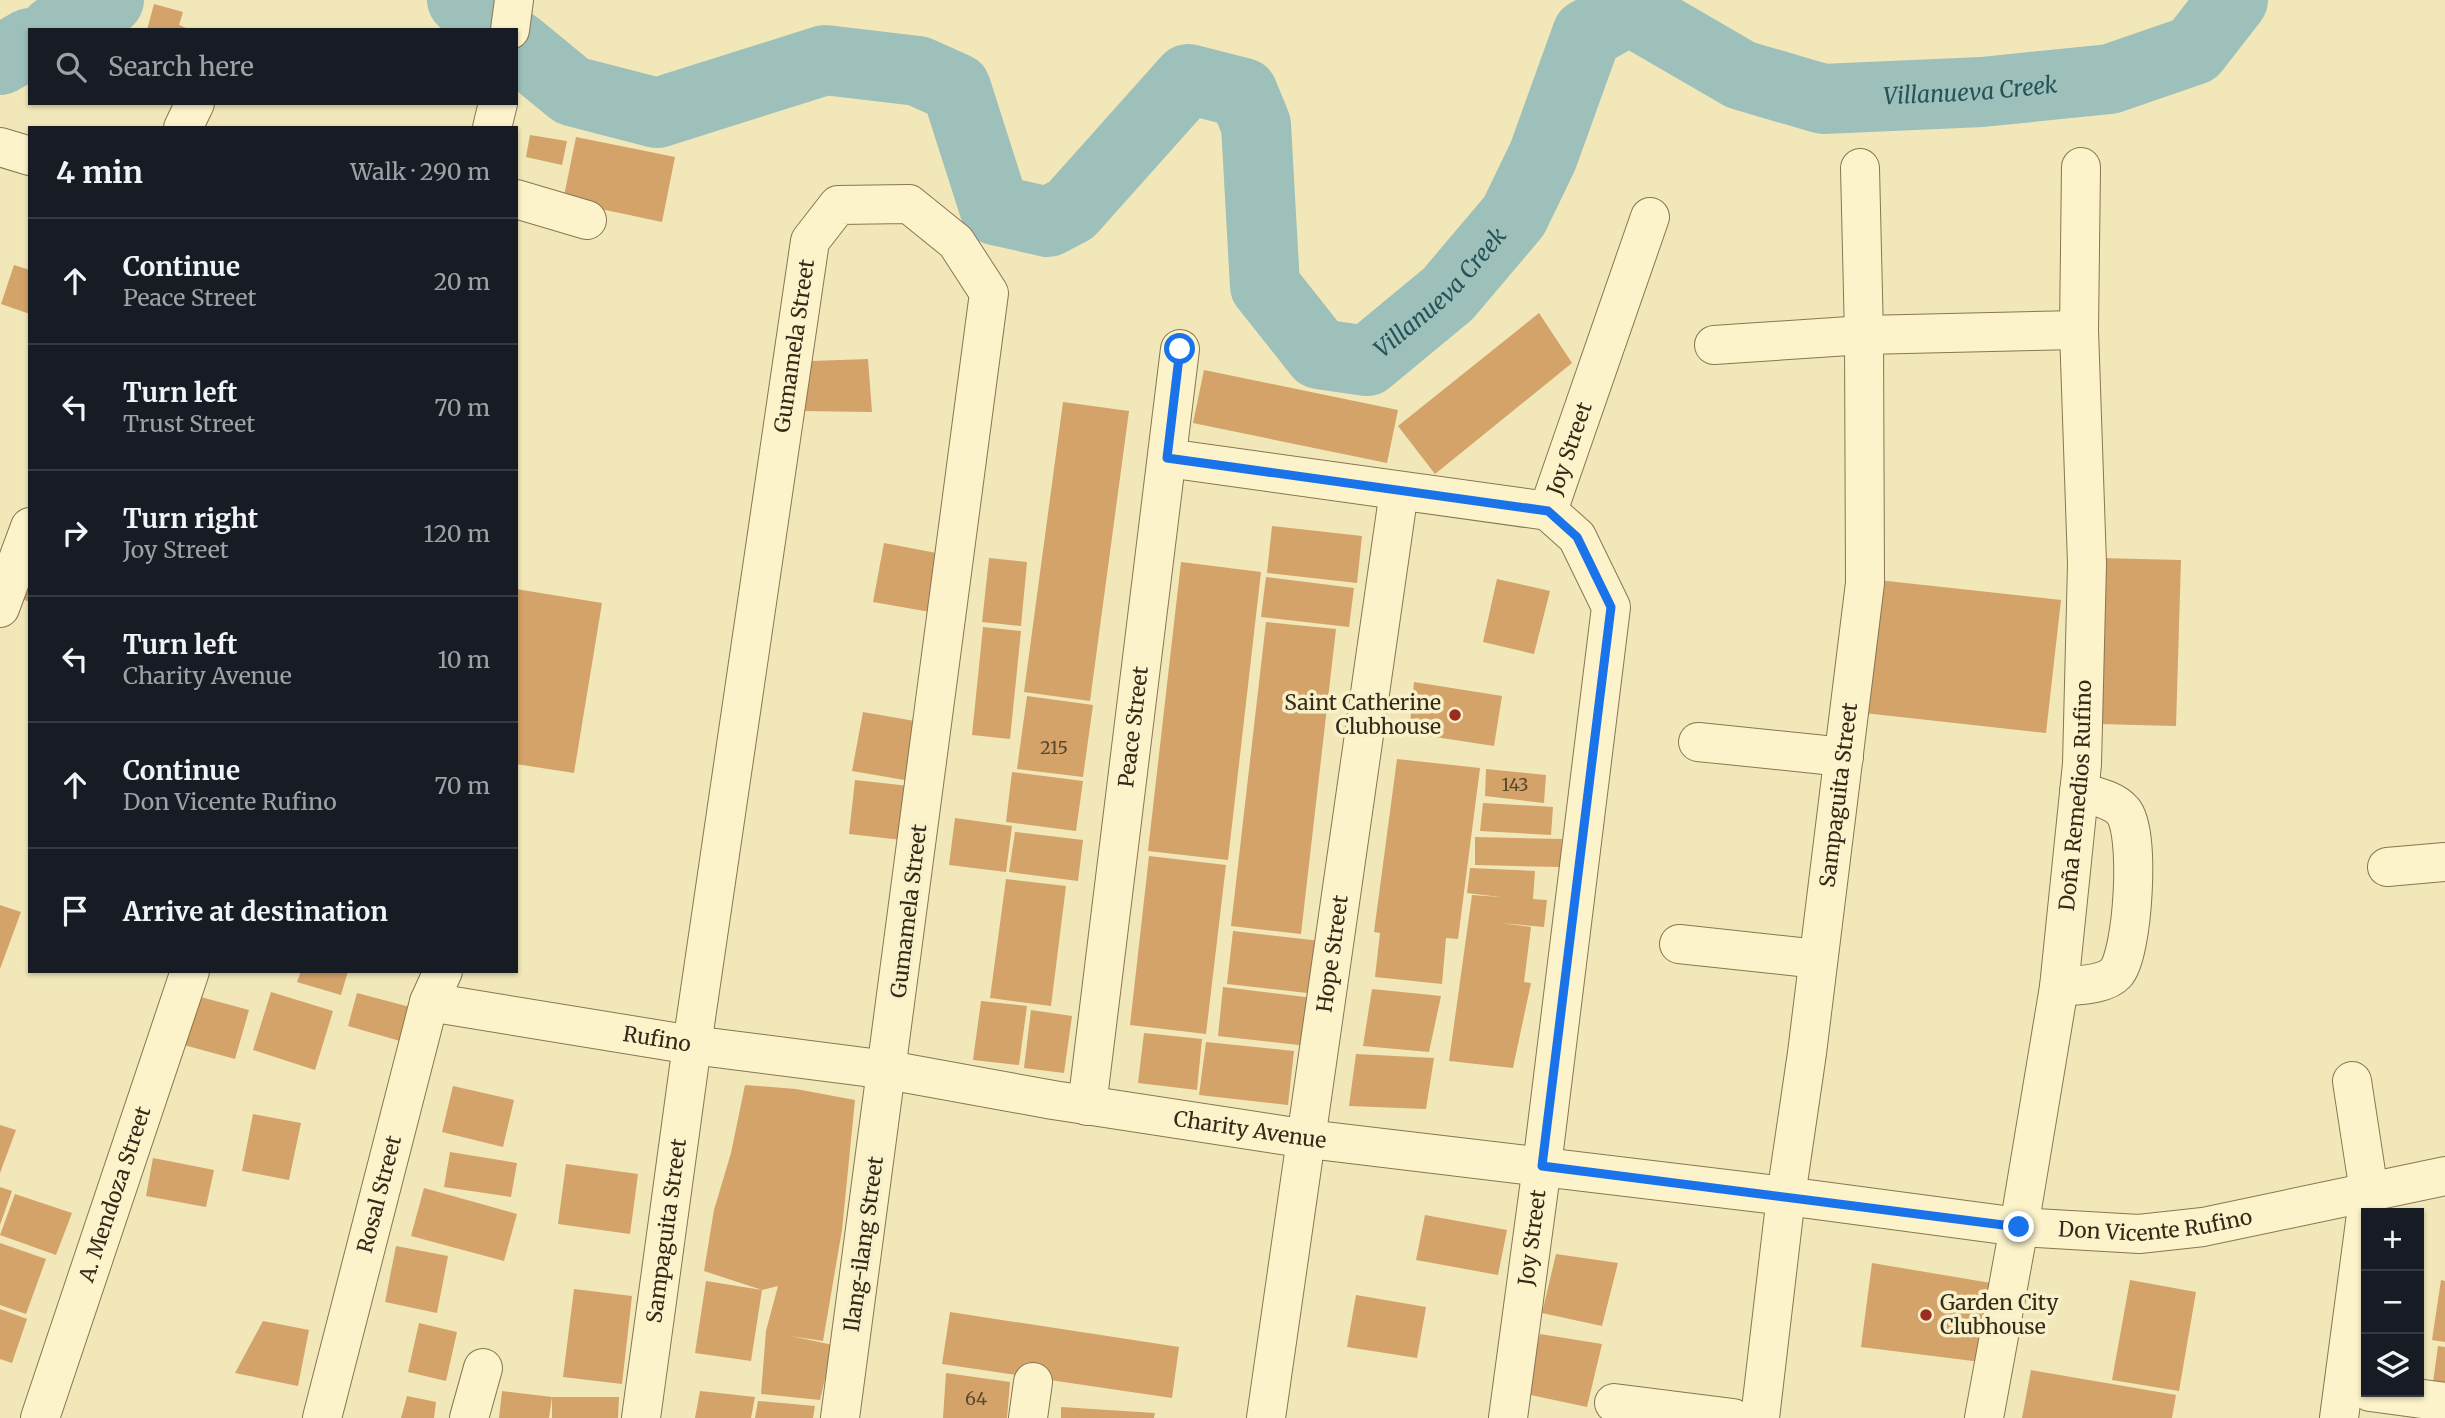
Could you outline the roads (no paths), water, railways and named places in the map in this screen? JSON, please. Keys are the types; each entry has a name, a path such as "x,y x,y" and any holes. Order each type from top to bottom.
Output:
{"street":[{"path":"510,28 513,0"},
{"path":"184,126 194,105"},
{"path":"492,126 498,105"},
{"path":"0,147 28,155"},
{"name":"Doña Remedios Rufino","path":"1984,1418 2059,987 2082,764 2087,564 2079,330 2081,167"},
{"name":"Sampaguita Street","path":"1760,1418 1865,583 1860,168"},
{"path":"518,200 587,220"},
{"name":"Gumamela Street","path":"692,1045 810,241 838,205 909,204 956,242 989,293 888,1070"},
{"name":"Joy Street","path":"1508,1418 1611,607 1577,537 1548,511 1650,217"},
{"path":"1714,345 1864,335 2079,330"},
{"name":"Peace Street","path":"1087,1106 1180,349"},
{"path":"1167,458 1548,511"},
{"name":"Hope Street","path":"1266,1418 1399,491"},
{"path":"0,608 28,532"},
{"path":"1698,742 1844,757"},
{"path":"2059,987 2108,979 2118,972 2123,958 2133,892 2134,849 2130,821 2122,809 2079,792"},
{"path":"2387,867 2445,862"},
{"path":"1679,944 1818,959"},
{"name":"A. Mendoza Street","path":"40,1418 189,973"},
{"name":"Rufino","path":"436,987 692,1045 888,1070"},
{"name":"Rosal Street","path":"321,1418 436,987"},
{"name":"Sampaguita Street","path":"641,1418 692,1045"},
{"name":"Charity Avenue","path":"888,1070 1087,1106 1308,1139 1613,1175"},
{"name":"Ilang-ilang Street","path":"841,1418 888,1070"},
{"path":"2352,1081 2369,1192 2354,1397 2445,1402"},
{"name":"Don Vicente Rufino","path":"1613,1175 2019,1227 2139,1234 2203,1227 2445,1176"},
{"path":"468,1418 483,1368"},
{"path":"1614,1403 1732,1418"}],"waterway":[{"name":"Villanueva Creek","path":"59,28 109,0"},
{"name":"Villanueva Creek","path":"462,0 496,28"},
{"name":"Villanueva Creek","path":"518,47 572,91 657,113 825,60 918,71 956,88 995,210 1048,222 1071,210 1188,79 1243,93 1256,125 1265,286 1319,354 1367,361 1448,294 1514,216 1543,156 1587,34 1629,10 1741,75 1823,99 1982,92 2110,79 2194,50 2233,0"},
{"name":"Villanueva Creek","path":"0,60 28,44"}],"place":[{"name":"Saint Catherine Clubhouse","path":"1455,715"},
{"name":"Garden City Clubhouse","path":"1926,1315"}]}
